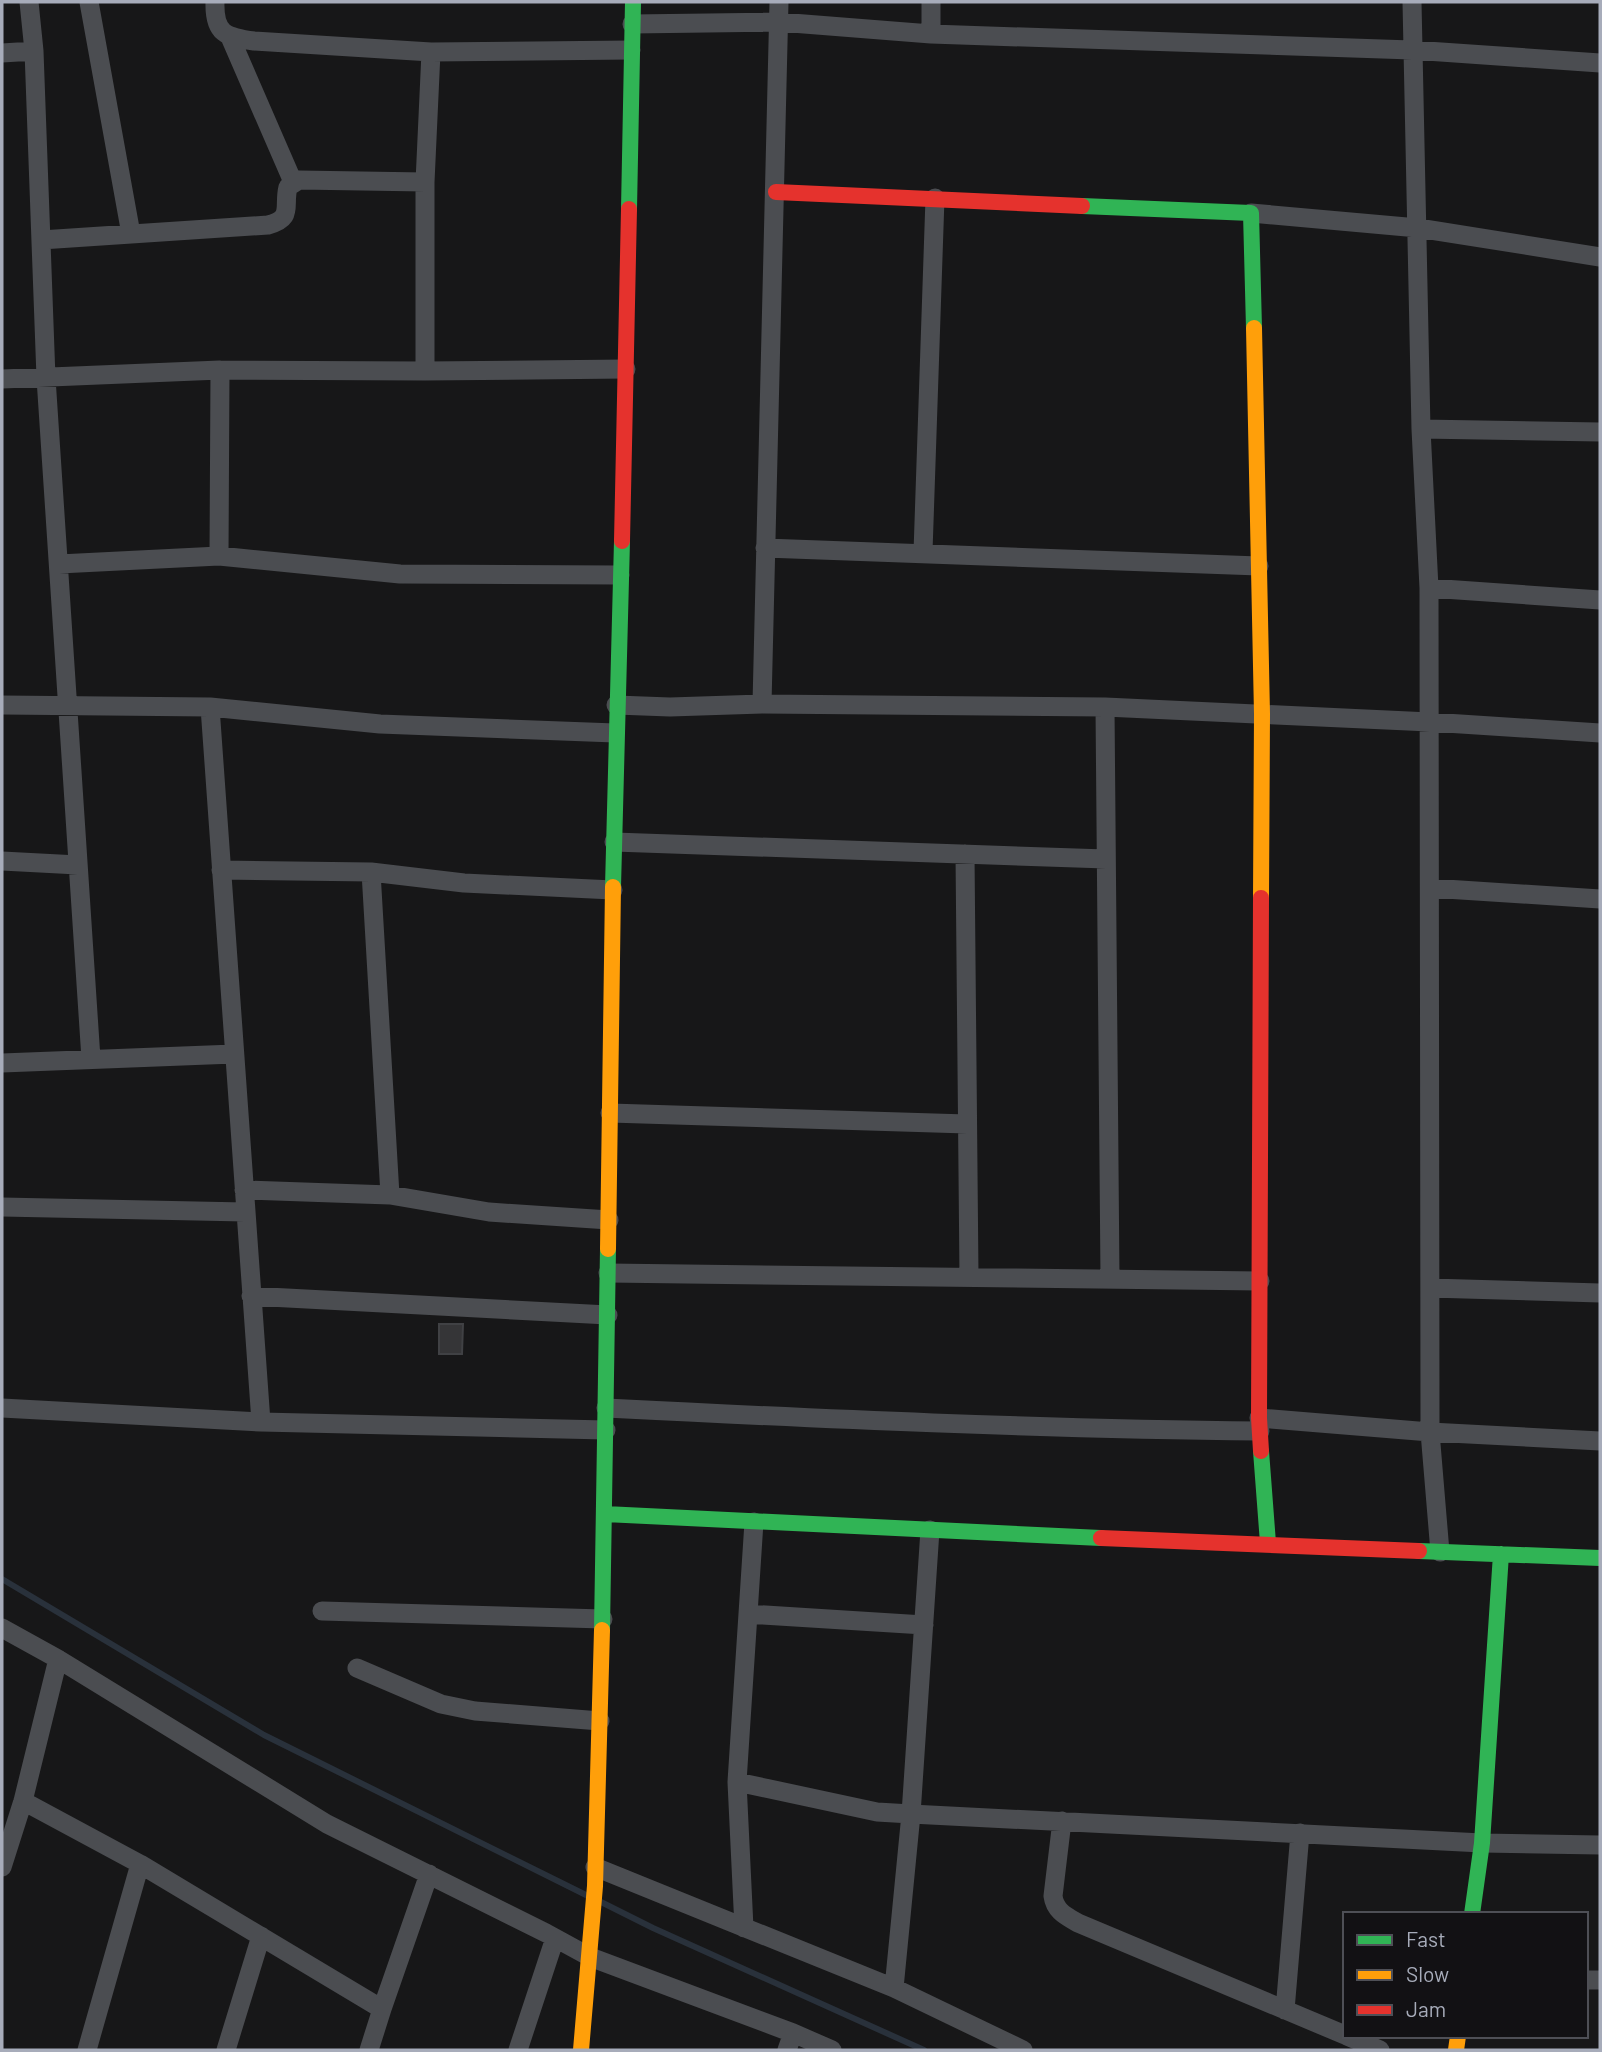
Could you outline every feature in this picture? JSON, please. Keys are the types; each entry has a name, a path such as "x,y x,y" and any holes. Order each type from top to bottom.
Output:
{"street":[{"path":"29,2 34,51 46,378 91,1059"},
{"path":"89,2 131,234"},
{"path":"215,2 215,16 219,28 230,37 293,182"},
{"path":"581,2050 595,1877 603,1619 615,733 633,2"},
{"path":"762,704 779,2"},
{"path":"931,34 932,2"},
{"path":"1412,2 1421,429 1429,588 1430,1433 1440,1552"},
{"path":"632,24 779,22 931,34 1412,50 1600,63"},
{"path":"230,37 254,41 431,52 631,50"},
{"path":"2,53 34,51"},
{"path":"425,372 425,183 431,52"},
{"path":"41,240 274,223 280,221 287,212 287,191 293,182 299,180 425,183"},
{"path":"776,192 1251,213 1418,228 1600,257"},
{"path":"923,552 935,198"},
{"path":"1251,213 1262,714 1260,1424 1268,1543"},
{"path":"2,379 220,370 425,372 626,369"},
{"path":"219,556 220,370"},
{"path":"1421,429 1600,432"},
{"path":"765,548 1259,566"},
{"path":"59,564 219,556 400,574 620,575"},
{"path":"1429,588 1600,600"},
{"path":"2,705 210,707 380,724 615,733"},
{"path":"616,705 1105,707 1600,733"},
{"path":"210,707 261,1422"},
{"path":"1105,707 1110,1279"},
{"path":"614,842 1106,859"},
{"path":"965,854 969,1278"},
{"path":"2,861 78,865"},
{"path":"221,870 371,872 464,883 613,890"},
{"path":"371,872 390,1195"},
{"path":"1430,888 1600,899"},
{"path":"2,1063 234,1054"},
{"path":"610,1113 968,1124"},
{"path":"244,1190 390,1195 489,1212 609,1220"},
{"path":"2,1207 245,1212"},
{"path":"608,1273 1260,1281"},
{"path":"1430,1288 1600,1293"},
{"path":"251,1296 608,1315"},
{"path":"2,1408 261,1422 606,1430"},
{"path":"606,1408 890,1423 1113,1430 1260,1424 1600,1441"},
{"path":"604,1514 930,1531 1600,1558"},
{"path":"744,1928 737,1782 754,1522"},
{"path":"894,1988 911,1814 930,1531"},
{"path":"1472,1912 1482,1843 1501,1554"},
{"path":"323,1611 603,1619"},
{"path":"748,1614 924,1625"},
{"path":"2,1628 327,1824 590,1954 790,2042 832,2050"},
{"path":"2,1867 23,1801 58,1660"},
{"path":"358,1668 449,1706 475,1711 600,1721"},
{"path":"737,1782 877,1812 1482,1843 1600,1845"},
{"path":"23,1801 140,1864 382,2009"},
{"path":"1062,1821 1053,1896 1057,1909 1078,1923 1343,2035"},
{"path":"1285,2010 1300,1833"},
{"path":"87,2050 140,1864"},
{"path":"369,2050 429,1874"},
{"path":"595,1877 744,1928 894,1988 1023,2050"},
{"path":"226,2050 261,1936"},
{"path":"518,2050 555,1938"},
{"path":"1351,2038 1380,2050"}],"building":[{"path":"439,1324 463,1324 462,1354 439,1354"}],"waterway":[{"path":"2,1579 264,1735 588,1896"},
{"path":"601,1902 924,2050"}],"traffic: fast":[{"path":"629,209 633,2"},
{"path":"1082,206 1251,213 1254,328"},
{"path":"613,887 622,541"},
{"path":"602,1630 608,1249"},
{"path":"1261,1451 1268,1543"},
{"path":"605,1514 1101,1538"},
{"path":"1419,1551 1600,1558"},
{"path":"1472,1912 1482,1843 1501,1554"}],"traffic: slow":[{"path":"1254,328 1262,714 1261,898"},
{"path":"608,1249 613,887"},
{"path":"581,2050 595,1886 602,1630"},
{"path":"1456,2050 1458,2038"}],"traffic: jam":[{"path":"776,192 1082,206"},
{"path":"622,541 629,209"},
{"path":"1261,898 1261,1451"},
{"path":"1101,1538 1419,1551"}]}
